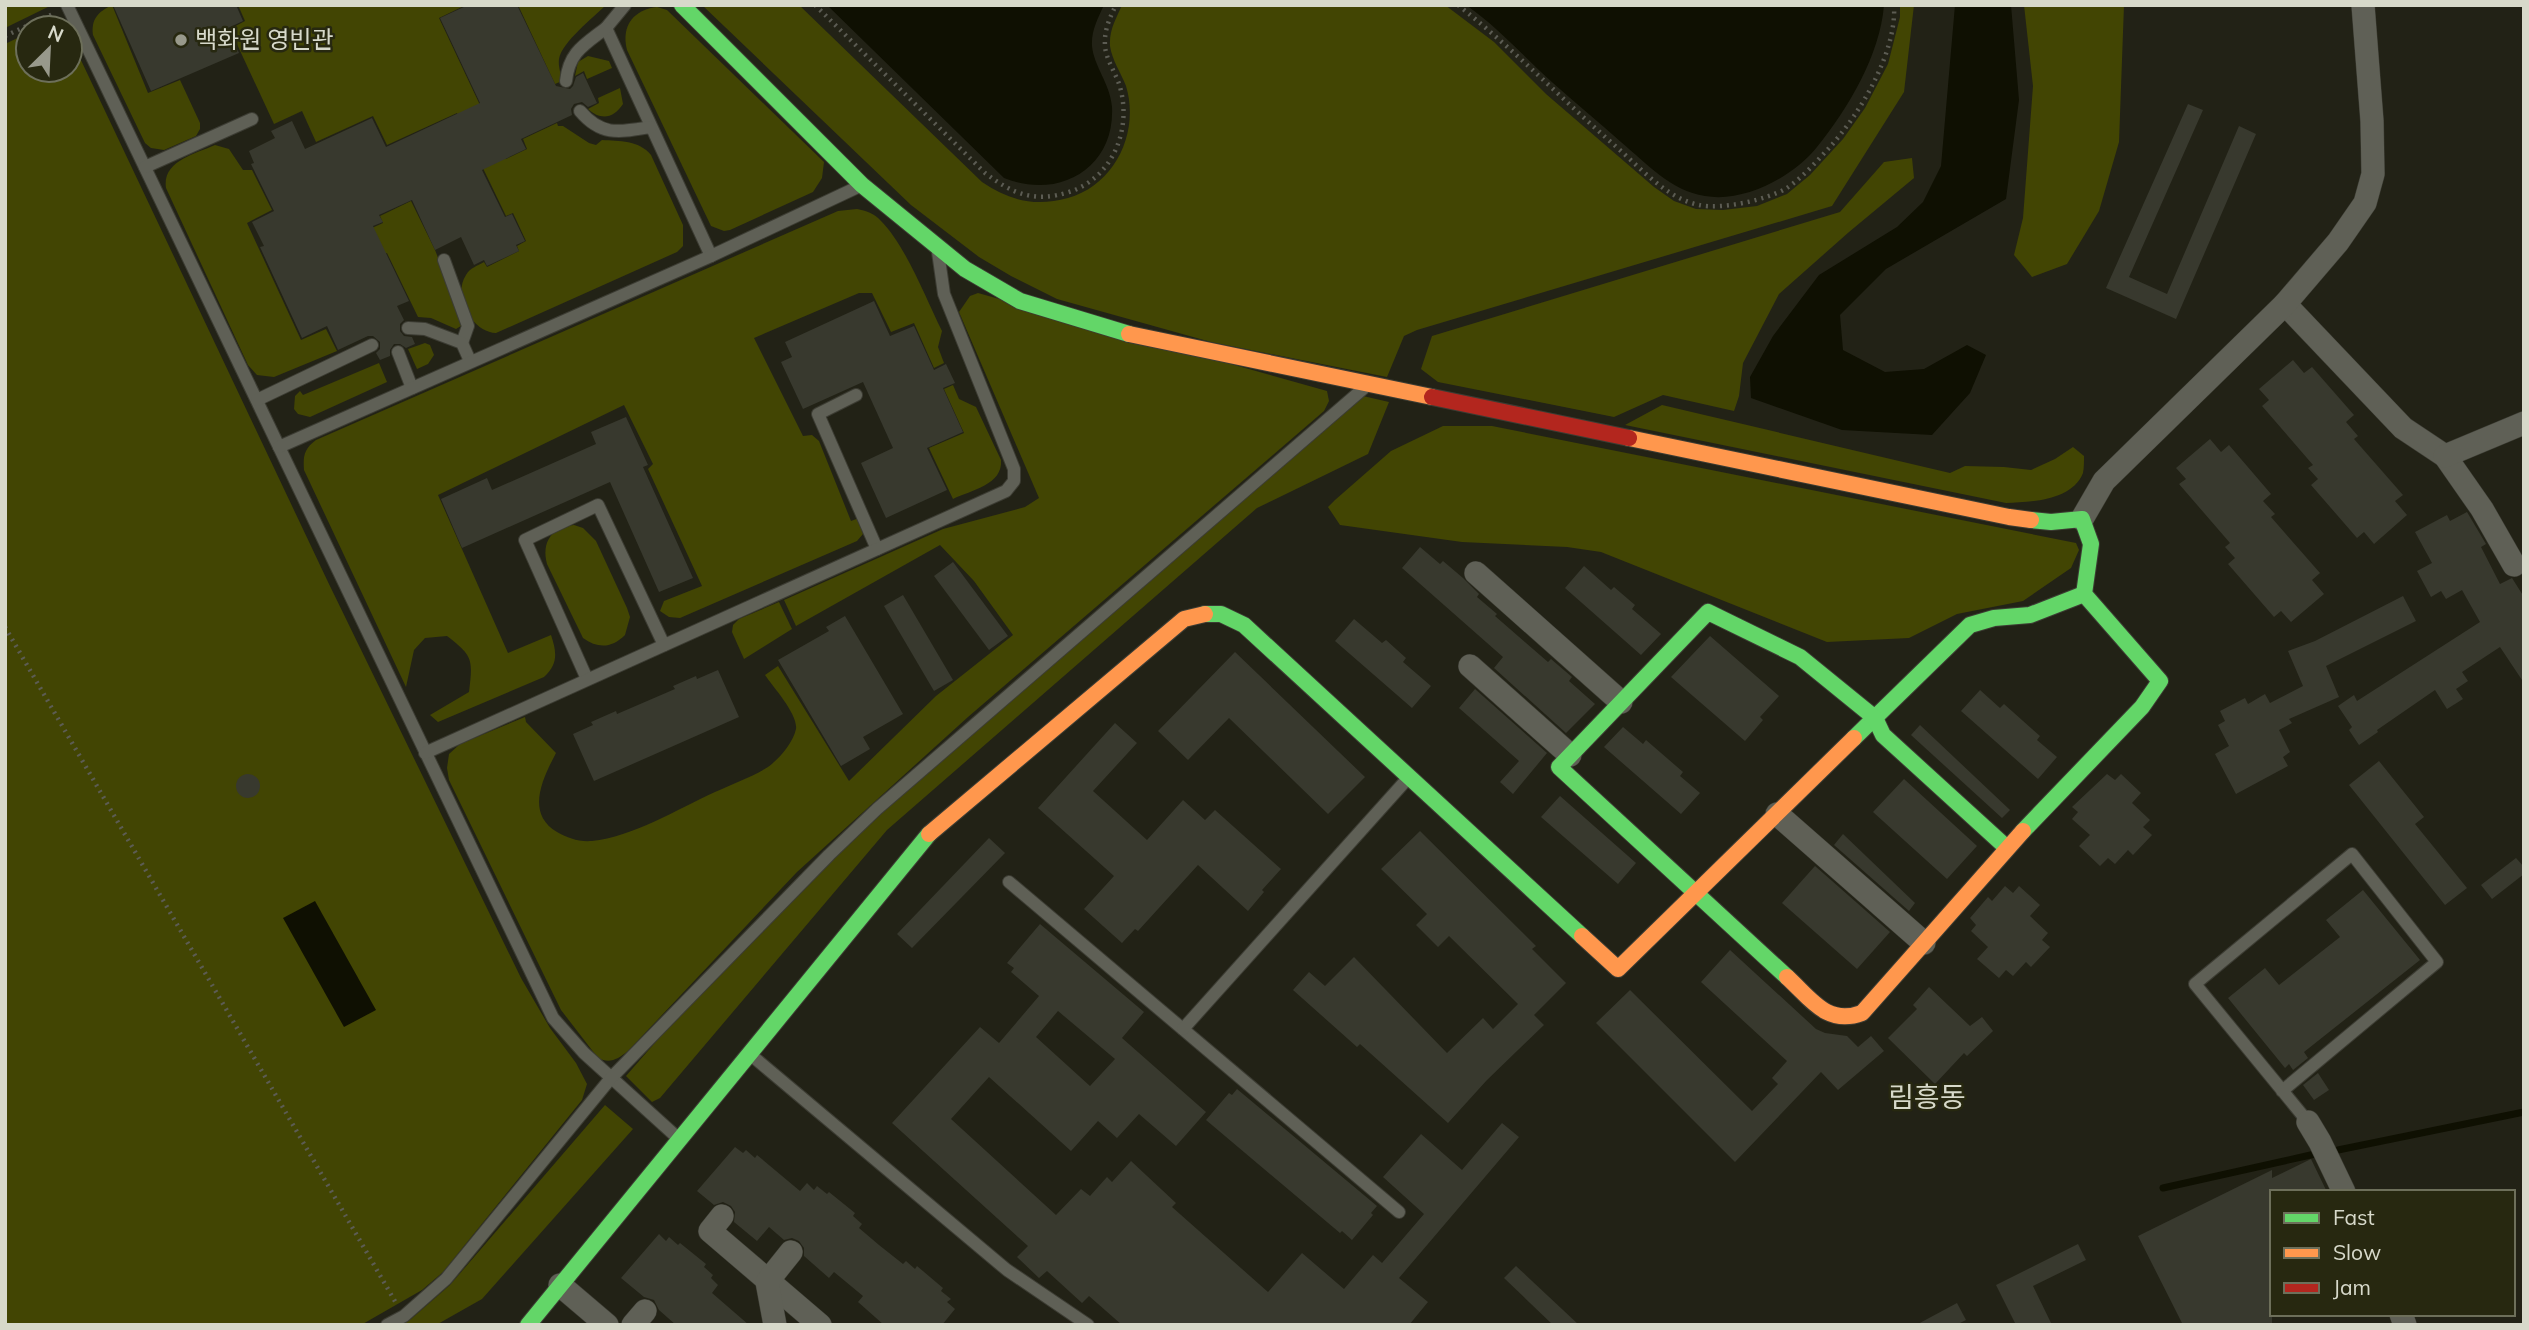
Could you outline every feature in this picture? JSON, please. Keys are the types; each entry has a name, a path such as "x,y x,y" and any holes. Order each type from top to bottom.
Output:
{"street":[{"path":"682,5 862,185 965,270 1020,301 1122,333 2009,517 2051,522 2082,519"},
{"path":"2007,848 1883,734 1875,718 1800,657 1708,612 1559,766 1828,1015 1849,1018 1862,1013 2007,848 2142,707 2161,681 2084,594 2091,544 2082,519 2104,481 2285,304 2337,242 2365,203 2373,174 2372,121 2363,5"},
{"path":"2285,304 2403,428 2445,456 2482,509 2514,565"},
{"path":"2445,456 2524,423"},
{"path":"1476,573 1621,702"},
{"path":"528,1325 925,837 1184,619 1210,611 1226,614 1244,625 1618,969 1970,625 1993,618 2030,615 2084,594"},
{"path":"1470,666 1570,755"},
{"path":"1777,814 1924,943"},
{"path":"2308,1122 2343,1190"},
{"path":"722,1216 710,1231 820,1325"},
{"path":"775,1325 767,1282 791,1252"},
{"path":"560,1285 607,1325"}],"lane":[{"path":"566,81 568,66 579,48 606,28 625,5"},
{"path":"68,6 554,1018 583,1053 679,1140"},
{"path":"606,28 711,256"},
{"path":"580,111 589,121 614,133 651,127"},
{"path":"145,167 252,119"},
{"path":"279,447 711,256 862,185"},
{"path":"425,753 1006,491 1014,481 1014,468 944,293 937,248"},
{"path":"444,260 468,326 463,343 470,361"},
{"path":"408,328 425,329 463,343"},
{"path":"257,400 372,345"},
{"path":"398,352 412,388"},
{"path":"387,1325 404,1316 446,1279 611,1078 877,809 1367,385"},
{"path":"856,395 818,414 877,549"},
{"path":"587,679 525,540 598,505 664,645"},
{"path":"1183,1029 1409,777"},
{"path":"2282,1091 2437,962 2352,854 2195,984 2282,1091 2308,1122"},
{"path":"1009,882 1399,1212"},
{"path":"750,1055 1007,1270 1088,1325"}],"path":[{"path":"815,5 985,173 1005,188 1028,196 1053,197 1080,188 1097,177 1118,145 1124,123 1124,105 1105,49 1106,26 1115,5"},
{"path":"1458,5 1497,36 1549,87 1657,183 1678,197 1699,205 1725,206 1756,200 1785,189 1809,171 1840,136 1862,103 1882,63 1892,30 1894,5"},
{"path":"5,36 68,6"},
{"path":"5,626 404,1316"}],"shaded area":[{"path":"5,5 52,5 34,14 14,14 14,24 5,28"},
{"path":"112,5 148,93 180,80 200,123 196,136 164,150 151,148 145,143 93,35 96,17"},
{"path":"238,5 466,5 439,18 487,120 465,130 457,113 387,145 373,116 316,142 302,111 274,124 230,29 245,21"},
{"path":"518,5 606,5 561,52 559,67 562,81 555,84"},
{"path":"702,5 799,5 982,182 1013,198 1045,202 1068,198 1085,191 1111,169 1120,154 1129,121 1129,103 1110,40 1122,5 1445,5 1494,42 1546,94 1654,187 1674,201 1696,209 1723,210 1757,206 1787,194 1810,175 1843,139 1865,108 1888,64 1900,17 1900,5 1914,5 1904,92 1832,206 1417,330 1404,336 1387,377 1211,342 1057,299 1011,276 979,257 911,205"},
{"path":"827,5 1104,5 1095,25 1092,46 1111,98 1110,129 1104,147 1093,163 1063,182 1024,184 1004,178"},
{"path":"1466,5 1884,5 1876,43 1861,80 1840,116 1817,147 1781,178 1736,196 1720,197 1693,193 1660,175"},
{"path":"1955,5 2011,5 2019,100 2006,199 1886,269 1840,315 1843,350 1885,372 1924,369 1967,345 1986,355 1970,393 1932,435 1842,430 1751,398 1750,377 1773,336 1819,275 1897,227 1923,202 1941,166"},
{"path":"2024,5 2124,5 2119,142 2099,211 2067,264 2032,277 2014,255 2023,218 2033,86"},
{"path":"657,7 667,10 824,162 822,178 813,192 730,230 724,231 711,226 627,50 626,34 631,21 641,12"},
{"path":"14,40 14,84 84,84 84,67 328,582 521,978 587,1084 582,1100 443,1272 422,1290 361,1325 5,1325 5,44"},
{"path":"588,56 609,61 612,68 587,79 584,71 575,76 578,62"},
{"path":"620,88 623,104 616,112 602,116 588,109 599,103 598,98"},
{"path":"557,123 589,143 596,145 602,140 622,141 646,150 651,155 683,225 683,246 677,252 496,333 487,331 472,320 467,311 461,293 462,283 472,269 484,262 487,267 519,251 517,246 526,241 513,213 506,216 481,164 503,154 506,159 527,149 523,139"},
{"path":"215,145 229,149 243,170 252,170 272,210 247,223 301,340 326,329 337,351 274,377 257,375 248,365 166,188 166,179 174,165"},
{"path":"1912,158 1914,178 1779,294 1743,363 1739,396 1734,411 1663,395 1614,417 1438,382 1421,369 1432,336 1840,212 1884,162"},
{"path":"411,201 435,250 464,324 456,329 431,318 418,317 387,253 348,271 341,242 383,223 380,216"},
{"path":"857,209 878,218 907,258 942,331 938,347 944,363 934,368 914,323 891,332 872,293 859,293 754,338 803,436 812,435 819,441 851,521 859,518 863,534 857,541 680,618 669,617 660,611 664,601 702,586 648,469 653,464 624,405 438,495 508,653 551,635 555,653 554,663 544,677 438,722 430,715 469,692 469,659 447,636 425,638 414,650 406,687 304,470 304,457 309,447 316,440 838,211"},
{"path":"978,293 1327,391 1329,401 1324,411 968,717 797,872 628,1051 614,1060 598,1058 561,1010 449,780 449,754 460,744 525,717 526,722 556,753 546,773 540,795 539,805 547,824 557,832 578,840 592,841 623,834 755,774 777,760 789,745 796,729 789,708 765,675 778,666 849,781 936,696 1013,635 974,581 940,545 796,626 784,600 943,529 1025,507 1039,498 959,312 970,296"},
{"path":"425,343 430,345 434,355 428,364 417,369 408,349"},
{"path":"379,363 387,382 310,417 298,414 294,409 295,396 300,391 303,395"},
{"path":"953,385 959,399 976,407 1001,460 997,475 991,481 953,499 929,448 964,433 944,389"},
{"path":"1363,396 1389,402 1368,454 1257,508 887,830 660,1098 652,1102 626,1076 687,1006 880,813"},
{"path":"1662,405 1950,473 1965,466 2031,470 2073,447 2084,456 2083,473 2078,482 2060,495 2006,503 1625,425"},
{"path":"1443,426 1492,426 2076,543 2079,550 2071,568 2023,601 1957,614 1909,638 1827,642 1601,552 1567,547 1462,542 1340,525 1328,507 1335,500 1391,451"},
{"path":"566,526 583,528 596,541 630,617 625,635 610,645 594,644 583,638 547,564 546,549 550,537"},
{"path":"779,602 792,629 744,659 732,632 733,625 739,619"},
{"path":"315,901 376,1010 344,1027 283,918"},
{"path":"605,1105 633,1129 482,1299 436,1325 400,1325 411,1319 450,1285"}],"building":[{"name":"백화원 영빈관","path":"113,5 236,5 243,21 228,28 239,53 151,91"},
{"path":"468,5 517,5 556,86 570,89 576,77 583,73 597,103 588,107 582,102 574,104 572,115 521,139 526,149 482,170 505,217 512,214 525,241 516,245 519,251 487,266 484,260 474,265 461,237 435,250 412,200 379,215 383,222 373,226 409,301 397,306 404,320 400,324 400,331 404,336 412,337 415,344 406,348 394,344 390,356 380,360 376,353 380,349 380,342 373,336 338,350 327,326 302,338 260,247 264,246 252,222 274,211 251,164 254,163 249,151 275,138 271,131 292,121 305,149 372,118 386,147 480,103 440,18"},
{"path":"2188,104 2203,110 2129,277 2167,294 2239,126 2256,134 2176,319 2106,288"},
{"path":"874,301 890,336 914,326 934,370 946,364 955,383 943,388 963,432 927,448 947,490 886,518 861,463 893,448 863,382 803,409 781,362 792,357 785,342"},
{"path":"2293,360 2304,373 2312,367 2354,415 2346,422 2358,436 2354,439 2403,495 2395,501 2407,515 2374,544 2364,532 2357,538 2311,485 2318,479 2308,468 2313,465 2262,406 2269,400 2259,389"},
{"path":"626,417 648,465 643,467 693,578 659,592 610,482 462,548 441,499 487,478 492,490 596,444 591,432"},
{"path":"2210,439 2221,452 2229,445 2271,494 2263,501 2275,514 2271,517 2320,573 2312,580 2324,594 2291,622 2281,611 2274,617 2228,564 2235,558 2225,547 2230,543 2179,484 2186,479 2176,468"},
{"path":"2467,512 2486,544 2481,547 2500,584 2512,578 2524,597 2524,683 2500,647 2462,672 2468,681 2456,689 2463,699 2447,709 2435,690 2359,745 2349,730 2352,727 2338,706 2354,695 2357,701 2480,622 2462,590 2446,599 2441,591 2431,597 2417,571 2432,563 2415,532 2447,515 2450,521"},
{"path":"1420,547 1463,578 1479,594 1477,597 1497,614 1495,616 1548,662 1551,659 1572,677 1569,681 1595,704 1566,733 1494,668 1503,657 1402,568"},
{"path":"953,562 1008,636 989,650 934,576"},
{"path":"1584,566 1611,590 1614,587 1635,605 1632,609 1661,634 1641,655 1565,588"},
{"path":"903,595 953,680 934,691 884,606"},
{"path":"2403,596 2416,621 2326,666 2339,697 2289,719 2292,723 2279,730 2290,752 2283,757 2288,766 2236,794 2215,754 2229,746 2218,725 2225,721 2220,711 2245,698 2248,704 2265,694 2270,703 2303,686 2288,651 2315,641"},
{"path":"845,616 903,714 863,737 870,749 841,766 778,660 829,631 826,627"},
{"path":"1354,619 1382,643 1386,640 1406,658 1403,662 1431,686 1412,708 1335,641"},
{"path":"1710,636 1779,696 1760,717 1763,720 1745,741 1671,677"},
{"path":"1235,652 1365,777 1328,814 1229,718 1188,760 1158,731"},
{"path":"718,670 739,717 594,781 573,734 593,725 591,722 675,689 673,686 696,676 697,679"},
{"path":"1475,689 1547,753 1513,794 1500,782 1519,761 1459,708"},
{"path":"1980,690 2000,708 2004,704 2040,736 2037,740 2057,757 2038,779 1961,711"},
{"path":"1115,723 1137,743 1093,791 1147,840 1183,800 1205,820 1215,810 1281,869 1248,911 1198,865 1138,931 1135,929 1122,943 1084,909 1114,876 1038,808"},
{"path":"1920,725 2010,810 2002,818 1911,735"},
{"path":"1623,727 1643,744 1646,740 1683,772 1680,776 1700,793 1681,814 1604,747"},
{"path":"2379,761 2424,817 2415,824 2467,888 2445,905 2349,785"},
{"path":"248,774 257,777 260,786 257,795 248,798 239,795 236,786 239,777"},
{"path":"2107,774 2115,780 2121,774 2141,793 2132,803 2150,820 2143,827 2152,835 2133,855 2128,850 2115,864 2108,858 2100,866 2079,846 2090,835 2072,819 2078,812 2072,807"},
{"path":"1904,779 1977,846 1947,879 1873,812"},
{"path":"1560,796 1636,863 1618,884 1541,817"},
{"path":"1420,831 1536,946 1532,949 1566,983 1534,1015 1544,1025 1487,1080 1448,1123 1360,1044 1357,1047 1293,990 1309,972 1325,986 1354,957 1447,1053 1483,1018 1493,1029 1518,1004 1449,936 1438,947 1416,925 1427,914 1381,869"},
{"path":"1843,834 1915,903 1909,911 1834,845"},
{"path":"989,838 1005,853 912,948 897,934"},
{"path":"2516,858 2524,867 2524,874 2492,899 2481,885"},
{"path":"1815,866 1890,932 1857,969 1782,903"},
{"path":"2005,886 2013,893 2019,886 2040,905 2030,916 2048,933 2042,940 2050,947 2031,967 2026,962 2013,976 2006,970 1999,978 1977,959 1988,947 1971,931 1976,925 1970,918 1988,897 1992,901"},
{"path":"2363,890 2420,960 2304,1052 2308,1058 2293,1070 2289,1064 2285,1068 2228,998 2265,968 2279,985 2340,937 2326,920"},
{"path":"1040,924 1144,1012 1122,1038 1206,1112 1176,1146 1139,1114 1117,1138 1098,1121 1071,1151 989,1077 951,1119 1056,1215 1081,1189 1090,1196 1107,1177 1112,1182 1131,1161 1176,1203 1172,1207 1268,1292 1302,1253 1344,1289 1373,1255 1382,1263 1424,1214 1383,1177 1421,1134 1462,1170 1502,1123 1519,1137 1399,1278 1428,1302 1409,1325 1122,1325 1089,1296 1082,1303 1047,1271 1039,1278 1017,1257 1028,1246 892,1123 980,1027 999,1043 1039,996 1011,972 1014,968 1007,963","holes":["1058,1011 1115,1059 1090,1086 1036,1037"]},
{"path":"1730,950 1816,1029 1847,1036 1858,1047 1871,1036 1884,1051 1838,1090 1821,1072 1735,1162 1596,1023 1630,990 1752,1111 1778,1084 1772,1078 1787,1061 1701,982"},
{"path":"1929,987 1970,1026 1982,1017 1993,1031 1967,1056 1964,1053 1935,1084 1888,1038 1917,1009 1913,1005"},
{"path":"2318,1073 2329,1090 2314,1100 2303,1085"},
{"path":"1237,1089 1377,1206 1371,1213 1373,1215 1352,1240 1342,1231 1340,1233 1206,1120 1229,1093 1232,1095"},
{"path":"735,1147 743,1153 746,1150 755,1158 757,1155 800,1191 807,1183 814,1190 817,1186 827,1194 829,1192 855,1213 853,1216 862,1224 859,1228 879,1245 903,1264 906,1261 915,1269 917,1266 943,1288 941,1291 951,1299 947,1302 955,1309 942,1325 884,1325 858,1302 863,1296 834,1272 829,1278 804,1256 804,1248 799,1241 792,1238 784,1240 769,1227 757,1241 734,1222 735,1212 731,1206 723,1202 714,1205 697,1191"},
{"path":"2311,1159 2326,1190 2270,1190 2272,1325 2183,1325 2138,1236 2272,1170 2272,1178"},
{"path":"659,1234 666,1241 669,1237 678,1245 680,1243 706,1264 704,1267 713,1275 711,1278 718,1285 712,1293 749,1325 676,1325 659,1310 654,1300 644,1297 621,1278"},
{"path":"2078,1244 2086,1260 2033,1286 2052,1325 2016,1325 1996,1285"},
{"path":"1516,1266 1579,1325 1553,1325 1504,1278"},
{"path":"1957,1303 1966,1320 1956,1325 1916,1325"}],"waterway":[{"path":"2338,1150 2524,1112"},
{"path":"2163,1188 2315,1154"}],"traffic: fast":[{"path":"682,5 862,185 965,269 1020,301 1129,334"},
{"path":"2023,831 2142,707 2160,681 2084,594 2091,544 2082,519 2051,522 2031,520"},
{"path":"1854,738 1970,625 1994,618 2030,615 2084,594"},
{"path":"1787,977 1559,767 1708,612 1800,657 1875,718 1883,735 2007,848"},
{"path":"1205,614 1221,614 1244,625 1582,936"},
{"path":"528,1325 929,834"}],"traffic: slow":[{"path":"1129,334 1432,397"},
{"path":"1629,438 2031,520"},
{"path":"929,834 1184,619 1205,614"},
{"path":"1582,936 1618,969 1854,738"},
{"path":"1787,977 1829,1013 1839,1016 1862,1013 2023,831"}],"traffic: jam":[{"path":"1432,397 1629,438"}],"place":[{"name":"백화원 영빈관","path":"181,40"}],"district":[{"name":"림흥동","path":"1927,1097"}]}
